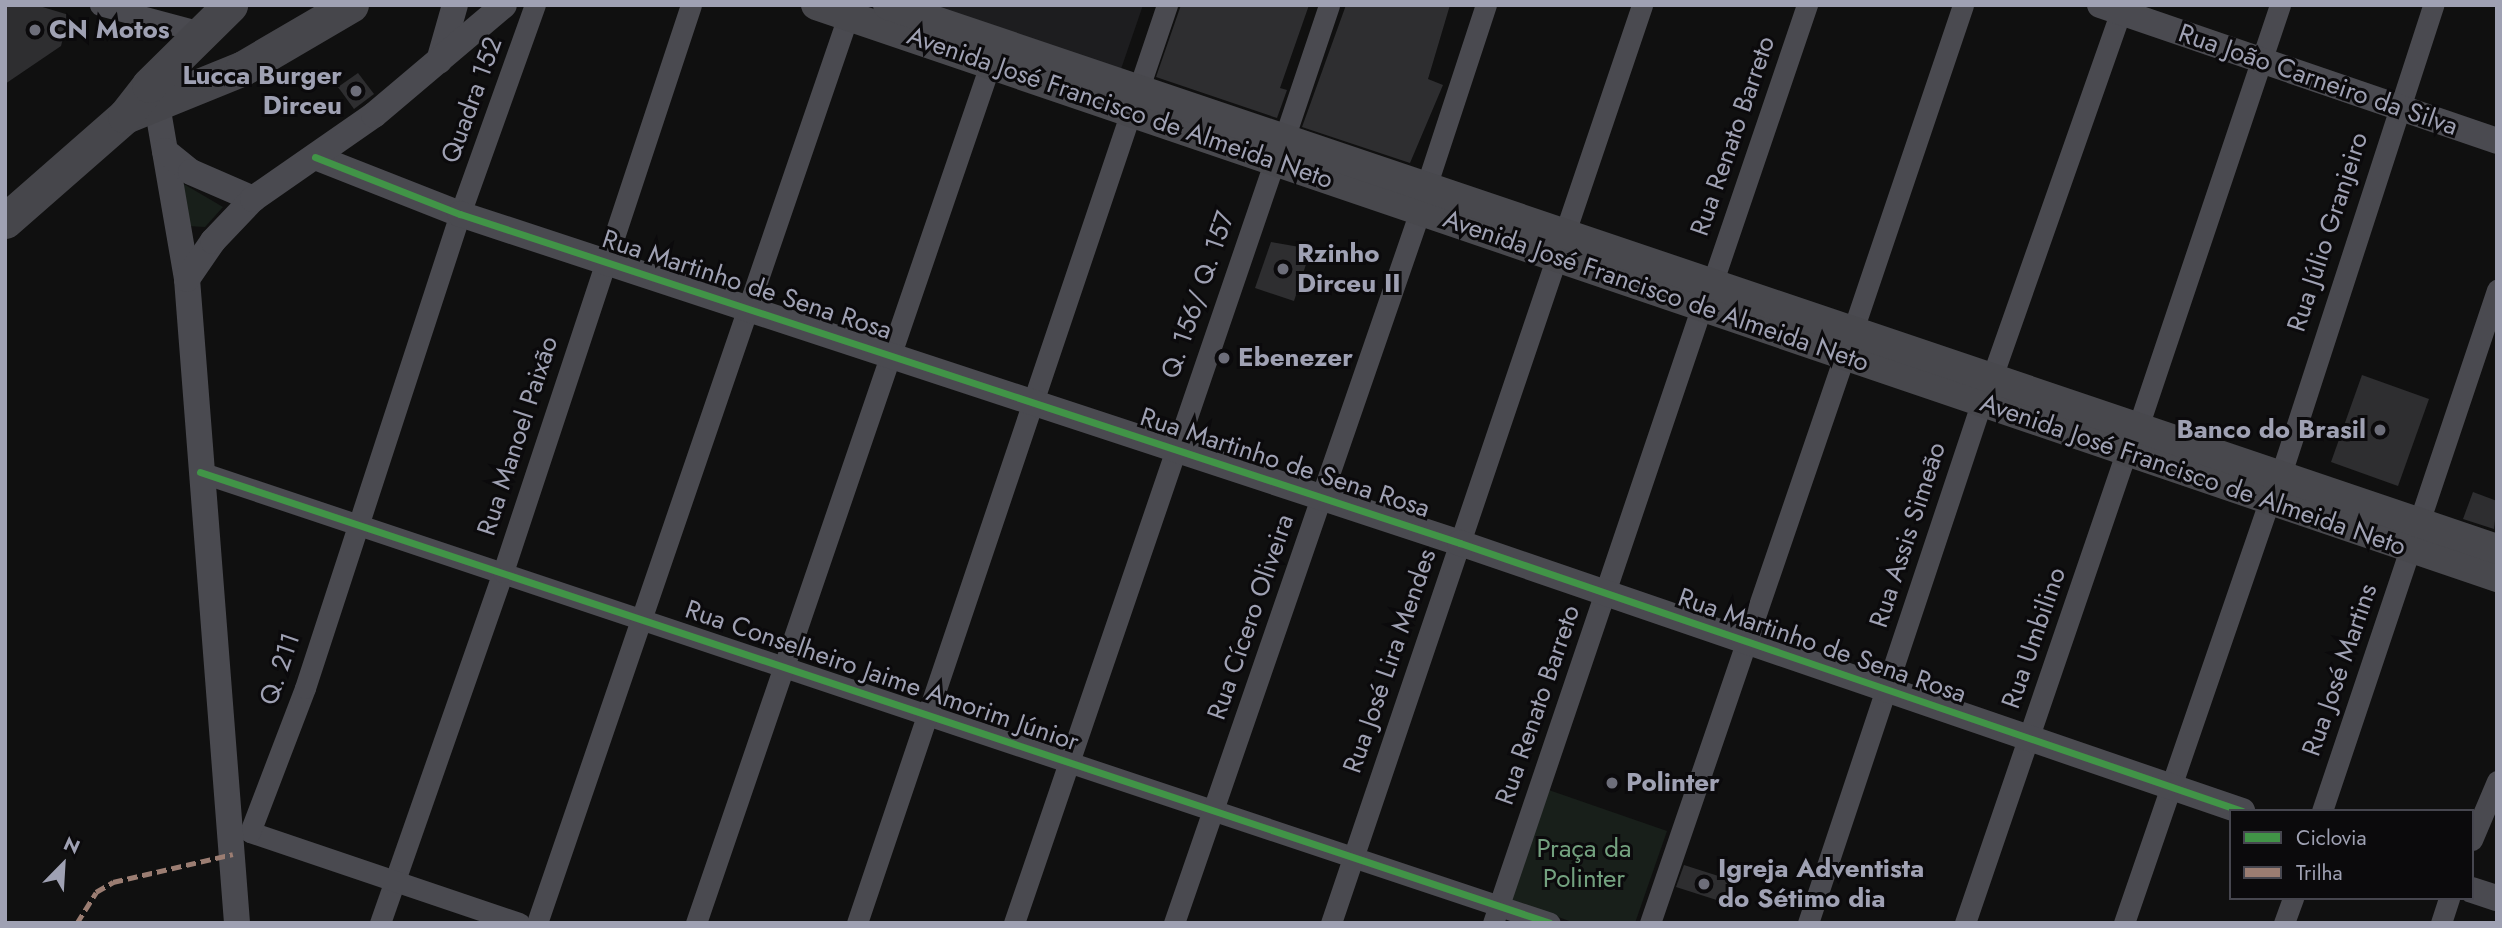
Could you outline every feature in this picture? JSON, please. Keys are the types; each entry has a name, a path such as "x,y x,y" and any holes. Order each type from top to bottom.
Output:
{"highway":[{"path":"5,221 141,110 201,32 230,5"},
{"path":"141,110 243,68 351,5"}],"main road":[{"name":"Avenida José Francisco de Almeida Neto","path":"816,5 990,65 1134,101"},
{"name":"Avenida José Francisco de Almeida Neto","path":"888,5 1134,101 1986,392 2414,535 2497,549"},
{"name":"Avenida José Francisco de Almeida Neto","path":"2414,535 2497,577"}],"street":[{"path":"100,5 201,32"},
{"path":"439,61 455,5"},
{"path":"187,279 213,241 253,199 315,157 439,61 504,5"},
{"name":"Quadra 152","path":"358,524 460,214 535,5"},
{"name":"Rua Manoel Paixão","path":"380,923 503,572 691,5"},
{"path":"857,923 1035,403 1167,5"},
{"name":"Q. 156/ Q. 157","path":"1014,923 1071,761 1174,449 1329,5"},
{"name":"Rua Cícero Oliveira","path":"1174,923 1423,199 1486,5"},
{"name":"Rua José Lira Mendes","path":"1331,923 1642,5"},
{"name":"Rua Renato Barreto","path":"1496,914 1807,5"},
{"path":"1650,923 1963,5"},
{"name":"Rua Umbilino","path":"1965,923 2280,5"},
{"name":"Rua Júlio Granjeiro","path":"2124,923 2274,489 2433,5"},
{"name":"Rua João Carneiro da Silva","path":"2115,8 2497,141"},
{"name":"Rua Assis Simeão","path":"1808,923 2115,8"},
{"path":"537,923 848,16"},
{"path":"696,923 990,65"},
{"path":"141,110 165,151 187,279 237,923"},
{"path":"165,151 191,172 253,199"},
{"name":"Rua Martinho de Sena Rosa","path":"315,157 460,214 891,353 1321,499 1460,543 2236,809"},
{"name":"Rua José Martins","path":"2323,809 2497,290"},
{"name":"Rua Conselheiro Jaime Amorim Júnior","path":"200,472 785,664 1353,856 1496,914 1550,923"},
{"name":"Q. 211","path":"250,832 305,688 358,524"},
{"path":"2474,835 2497,781"},
{"path":"233,854 250,832 519,923"},
{"path":"2474,891 2497,898"},
{"path":"2284,923 2291,900"},
{"path":"2441,923 2448,900"}],"shaded area":[{"path":"928,5 1143,5 1120,72"}],"green space":[{"path":"182,183 223,207 205,227 188,226"},
{"name":"Praça da Polinter","path":"1543,788 1667,831 1635,923 1575,923 1505,898"}],"building":[{"name":"CN Motos","path":"5,5 36,5 69,15 61,46 5,84"},
{"path":"1181,5 1309,5 1280,88 1287,90 1277,118 1156,77"},
{"path":"1346,5 1450,5 1428,79 1443,85 1410,163 1302,127"},
{"name":"Lucca Burger Dirceu","path":"358,73 374,94 354,109 338,87"},
{"name":"Rzinho Dirceu II","path":"1271,242 1311,249 1294,301 1255,288"},
{"name":"Banco do Brasil","path":"2362,375 2429,399 2398,486 2331,462"},
{"path":"2473,492 2497,501 2494,529 2463,519"},
{"name":"Igreja Adventista do Sétimo dia","path":"1684,865 1734,881 1726,903 1676,887"}],"marked path":[{"path":"77,923 96,892 113,882 233,854"}],"cycle path":[{"path":"315,157 460,214 1460,543 2236,809"},
{"path":"200,472 1550,923"}],"place":[{"name":"CN Motos","path":"35,30"},
{"name":"Lucca Burger Dirceu","path":"356,91"},
{"name":"Rzinho Dirceu II","path":"1283,269"},
{"name":"Ebenezer","path":"1224,358"},
{"name":"Banco do Brasil","path":"2380,430"},
{"name":"Polinter","path":"1612,783"},
{"name":"Igreja Adventista do Sétimo dia","path":"1704,884"}]}
